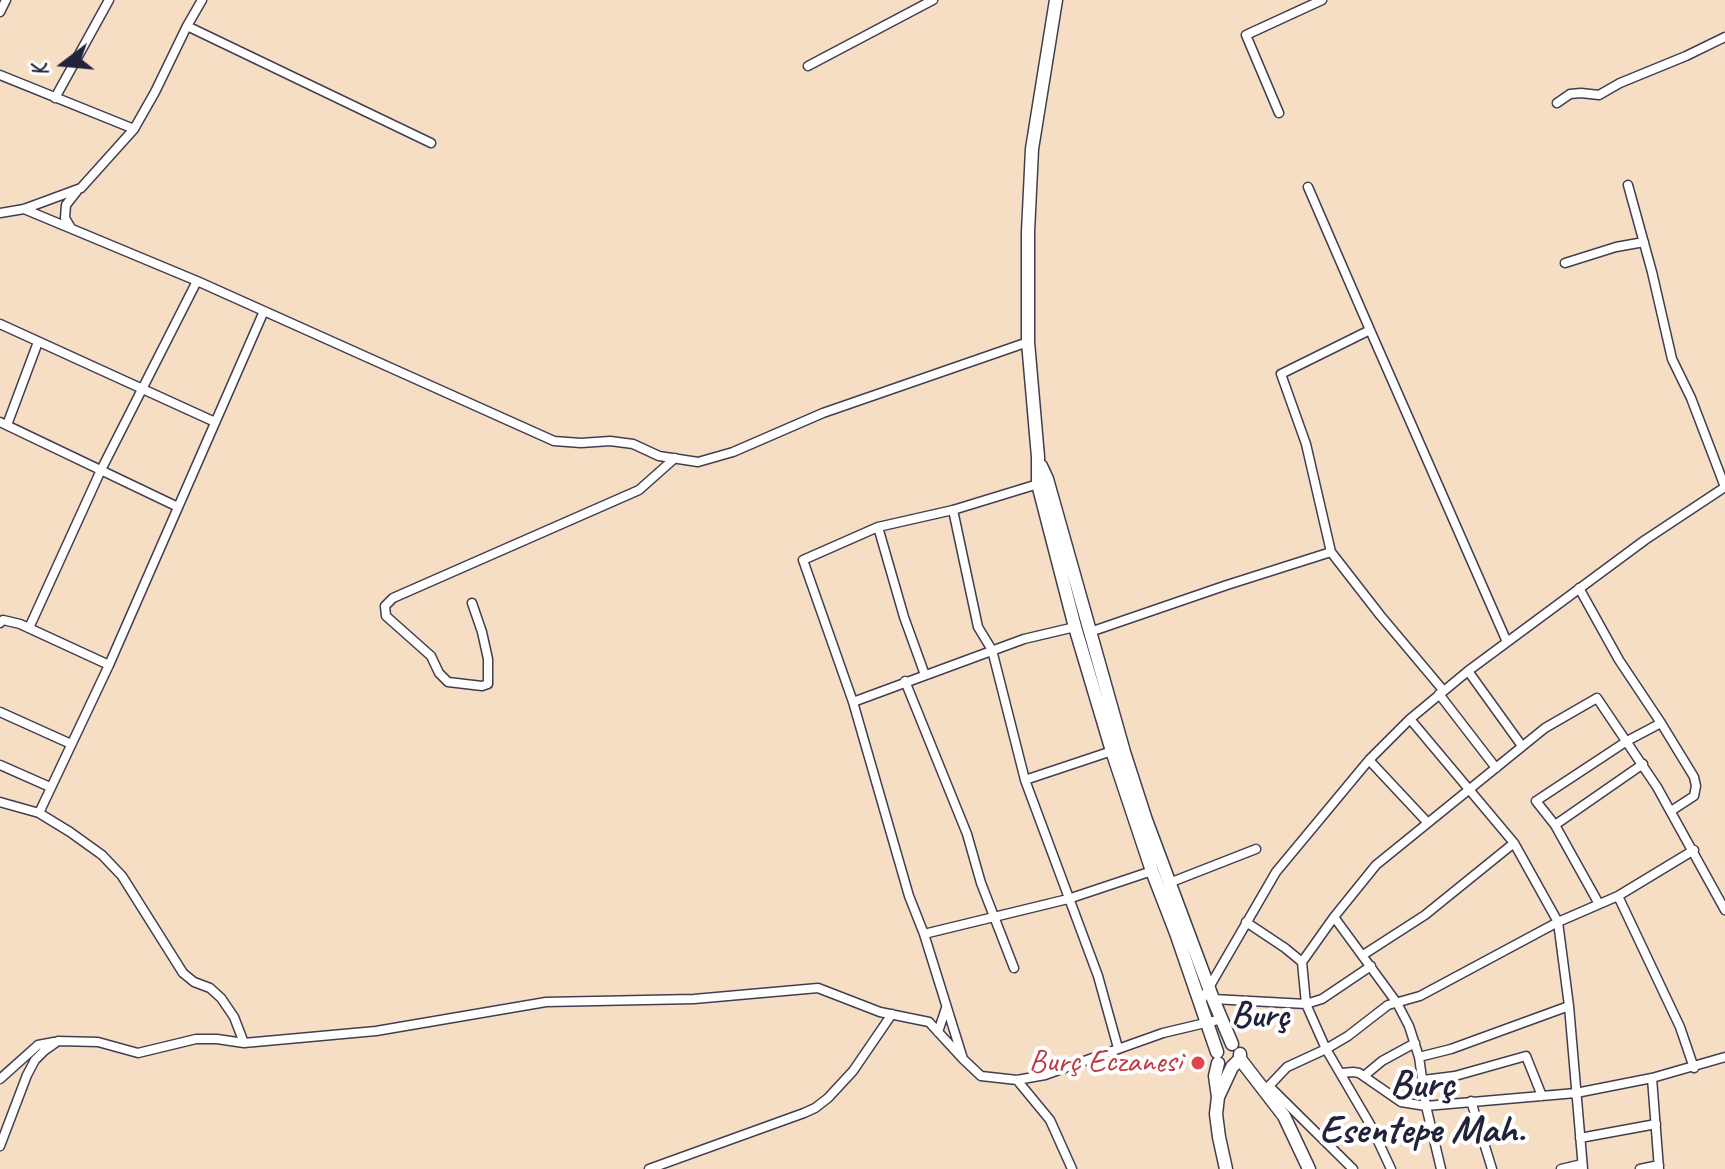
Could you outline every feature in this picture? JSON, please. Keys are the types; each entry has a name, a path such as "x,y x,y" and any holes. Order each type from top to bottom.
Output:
{"main road":[{"path":"1056,0 1032,149 1027,288 1038,484 1075,627 1088,641 1207,997 1207,1023 1218,1057 1224,1067 1236,1063"},
{"path":"1038,457 1047,479 1088,641 1112,751 1152,871 1207,997 1222,1019 1232,1044 1240,1052 1218,1097"},
{"path":"1226,1169 1216,1114 1218,1097 1215,1076 1224,1044 1232,1044"},
{"path":"1236,1063 1266,1087 1284,1116 1309,1169"}],"street":[{"path":"0,12 6,0"},
{"path":"55,98 109,0"},
{"path":"72,229 65,218 66,205 134,129 202,0"},
{"path":"808,66 933,0"},
{"path":"1279,113 1246,35 1321,0"},
{"path":"187,26 431,143"},
{"path":"1557,103 1570,94 1599,95 1725,37"},
{"path":"0,75 134,129"},
{"path":"1371,966 1322,999 1306,1004 1207,997 1276,872 1369,760 1410,719 1468,671 1579,588 1725,487 1691,398 1672,359 1628,185"},
{"path":"1308,187 1507,642"},
{"path":"0,213 24,209 81,188"},
{"path":"24,209 197,281 554,441 633,444 659,456 698,462 733,452 823,413 1028,342"},
{"path":"1565,263 1644,242"},
{"path":"29,628 101,470 197,281"},
{"path":"39,813 109,665 264,311"},
{"path":"0,324 215,422"},
{"path":"1370,330 1281,374 1306,444 1331,552 1441,692 1496,768"},
{"path":"38,342 4,424 178,507"},
{"path":"472,603 488,659 488,684 482,686 448,682 439,673 431,656 386,616 385,606 393,598 639,490 675,458"},
{"path":"963,1059 909,896 853,702 803,560 878,527 953,510 1038,484"},
{"path":"953,510 978,627 992,650 1025,780 1098,976 1118,1048"},
{"path":"878,527 904,617 925,675"},
{"path":"1088,641 1227,585 1331,552"},
{"path":"1579,588 1619,660 1694,777 1694,796 1671,811"},
{"path":"0,623 3,620 29,628 109,665"},
{"path":"853,702 1024,639 1075,627"},
{"path":"1468,671 1522,746"},
{"path":"905,681 967,834 981,883 1014,968"},
{"path":"1391,1169 1371,1126 1326,1049 1306,1004 1302,962 1376,865 1545,728 1597,698 1643,764 1725,910"},
{"path":"0,712 71,744"},
{"path":"1410,719 1514,843 1558,922 1569,1006 1582,1166 1561,1169"},
{"path":"1599,904 1555,825 1536,801 1627,741 1661,723"},
{"path":"1025,780 1112,751"},
{"path":"1369,760 1427,822"},
{"path":"1555,825 1643,764"},
{"path":"0,765 50,787"},
{"path":"0,802 39,813 102,855 122,876 183,973 221,998 234,1017 244,1043"},
{"path":"1363,955 1425,915 1514,843"},
{"path":"1169,883 1256,849"},
{"path":"1353,1169 1266,1087 1287,1067 1348,1036 1388,1005 1420,996 1558,922 1618,896 1694,850"},
{"path":"924,934 1068,899 1152,871"},
{"path":"1618,896 1680,1027 1694,1068"},
{"path":"1334,917 1397,1003 1415,1043 1441,1169"},
{"path":"1246,922 1302,962"},
{"path":"0,1079 38,1045 58,1041 98,1042 138,1053 196,1039 244,1043 376,1031 546,1002 694,999 818,988 880,1012 929,1022 981,1076 1017,1080 1045,1075 1163,1033 1222,1019"},
{"path":"1419,1057 1451,1049 1569,1006"},
{"path":"938,1032 946,1008"},
{"path":"649,1169 815,1108 853,1071 892,1014"},
{"path":"0,1146 35,1060 58,1041"},
{"path":"1364,1076 1382,1061 1415,1043"},
{"path":"1423,1080 1455,1076 1526,1056 1542,1096"},
{"path":"1342,1073 1353,1072 1364,1076 1401,1102 1426,1106 1576,1093 1694,1068 1725,1057"},
{"path":"1640,1169 1659,1167 1652,1078"},
{"path":"1017,1080 1050,1120 1072,1169"},
{"path":"1471,1101 1492,1169"},
{"path":"1580,1138 1656,1124"}],"place":[{"name":"Burç Eczanesi","path":"1198,1063"}],"district":[{"name":"Burç","path":"1260,1017"},
{"name":"Burç Esentepe Mah.","path":"1422,1109"}]}
